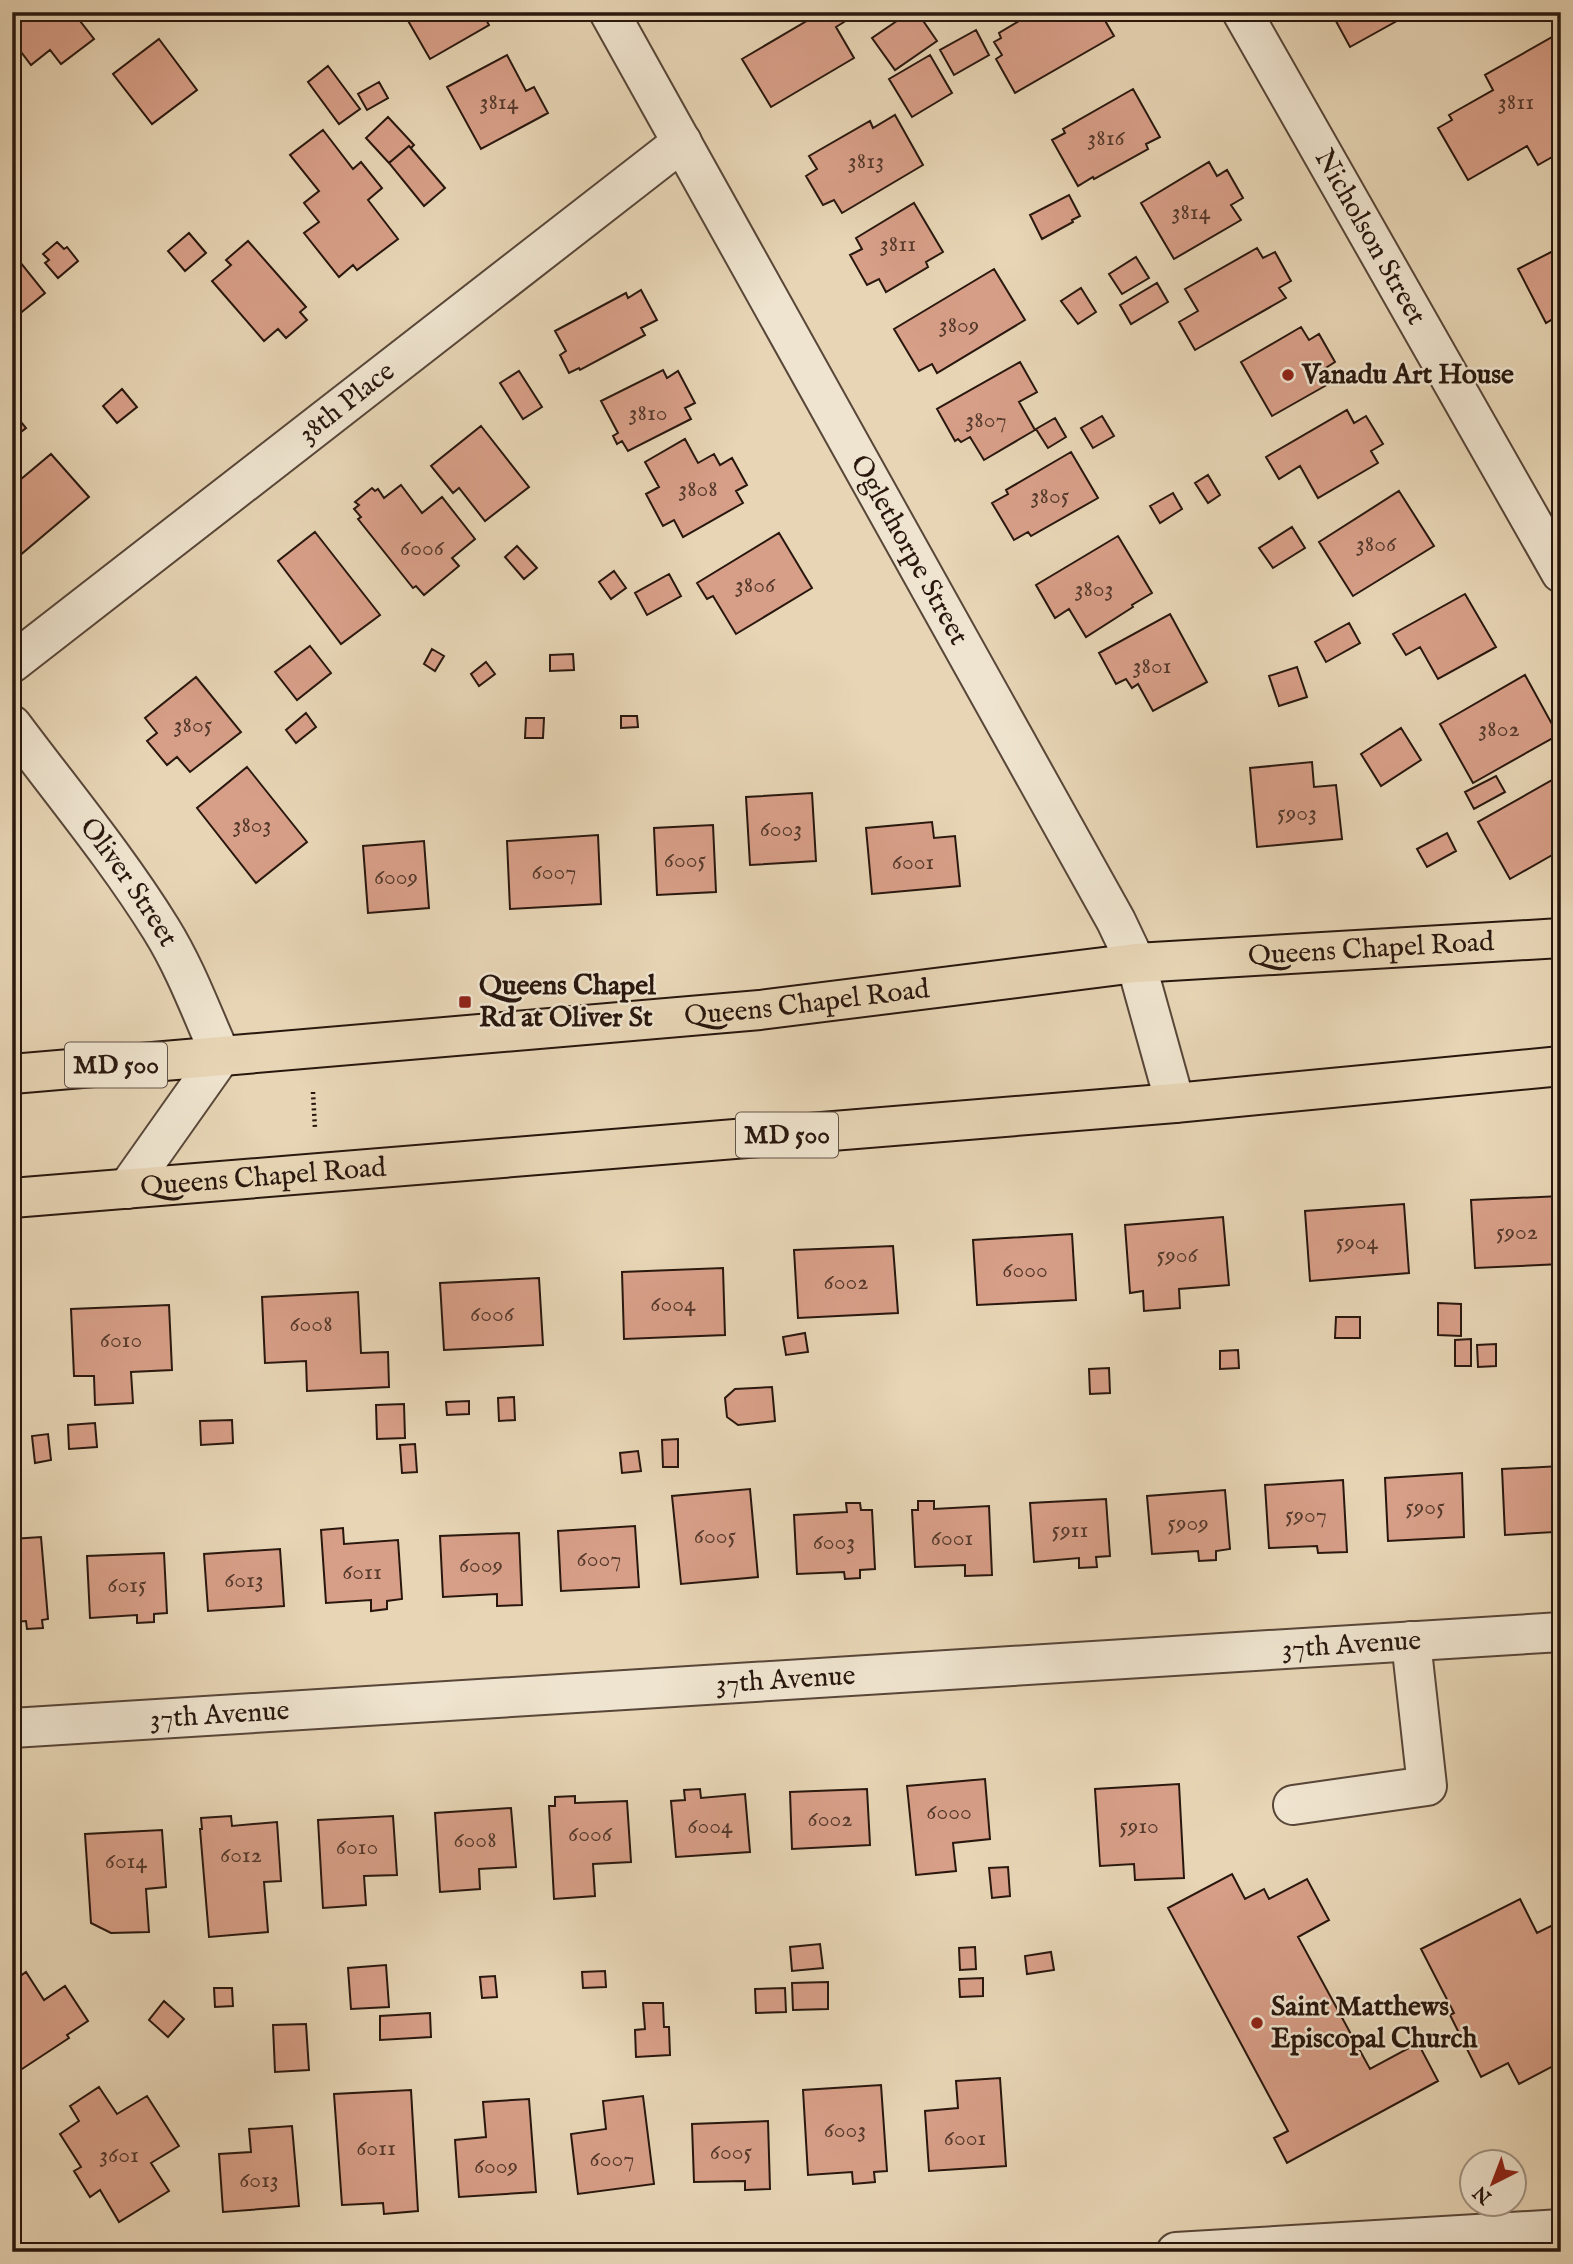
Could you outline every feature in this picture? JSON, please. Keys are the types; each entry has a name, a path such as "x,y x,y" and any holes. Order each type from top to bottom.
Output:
{"main road":[{"name":"Queens Chapel Road","path":"12,1074 760,1010 1136,962 1561,938"},
{"name":"Queens Chapel Road","path":"12,1198 1175,1103 1561,1066"}],"street":[{"name":"Oglethorpe Street","path":"609,12 1116,921 1136,962 1150,1005 1175,1103"},
{"name":"Nicholson Street","path":"1242,12 1561,573"},
{"name":"38th Place","path":"12,663 682,142"},
{"name":"Oliver Street","path":"12,725 162,930 221,1056"},
{"path":"127,1189 221,1056"},
{"name":"37th Avenue","path":"12,1728 1561,1632"},
{"path":"1293,1805 1427,1786 1411,1641"},
{"path":"1176,2252 1561,2229"}],"path":[{"path":"312,1082 315,1130"}],"building":[{"path":"12,12 73,12 94,39 61,64 50,50 31,65 12,40"},
{"path":"403,12 482,12 489,25 430,59"},
{"path":"822,12 838,12 844,22 836,27 854,58 771,107 742,59"},
{"path":"910,12 917,12 937,41 895,70 872,38"},
{"path":"1034,12 1100,12 1114,36 1015,93 996,59 1002,55 994,42 1001,38 999,33"},
{"path":"1331,12 1413,12 1350,47"},
{"path":"976,30 989,55 954,75 940,50"},
{"path":"1561,32 1561,152 1538,165 1527,146 1468,180 1438,128 1452,120 1449,115 1493,90 1485,75"},
{"path":"159,39 197,90 152,124 113,74"},
{"path":"507,55 526,91 534,87 548,113 481,149 447,87"},
{"path":"930,55 952,93 912,117 889,79"},
{"path":"328,66 360,109 339,124 308,82"},
{"path":"379,82 388,98 367,110 358,94"},
{"path":"1133,89 1160,137 1146,144 1148,149 1078,186 1052,140 1065,133 1063,129"},
{"path":"895,115 923,165 842,213 834,200 823,205 806,176 817,169 809,156 870,121 873,128"},
{"path":"388,117 414,145 411,148 409,146 389,163 366,138"},
{"path":"323,130 353,169 361,162 382,188 368,200 398,239 357,270 353,265 339,277 304,233 319,222 304,203 319,191 290,155"},
{"path":"409,146 445,188 424,206 389,163"},
{"path":"1209,162 1217,176 1227,170 1243,198 1231,205 1241,220 1174,259 1141,203"},
{"path":"1069,195 1080,216 1042,239 1030,215"},
{"path":"914,203 943,252 926,262 928,267 886,292 879,279 867,285 850,255 862,249 856,238"},
{"path":"189,233 206,253 185,271 168,251"},
{"path":"248,241 306,307 300,312 307,320 286,338 278,329 264,341 212,281 231,265 226,260"},
{"path":"57,242 64,249 67,247 78,261 58,278 45,263 49,260 43,254"},
{"path":"1561,247 1561,314 1546,323 1518,269"},
{"path":"1257,248 1263,258 1275,252 1291,281 1279,288 1286,298 1195,350 1179,322 1198,311 1185,289"},
{"path":"12,252 45,293 12,320"},
{"path":"1136,257 1149,278 1122,294 1109,274"},
{"path":"994,269 1025,320 937,373 932,364 919,371 894,329"},
{"path":"1157,283 1168,302 1131,324 1120,305"},
{"path":"1081,288 1096,312 1078,324 1061,301"},
{"path":"641,290 657,320 641,328 645,335 580,370 579,368 569,373 560,355 566,351 555,331 626,293 628,298"},
{"name":"Vanadu Art House","path":"1301,327 1309,340 1319,334 1335,362 1324,369 1332,382 1272,416 1241,362"},
{"path":"1020,362 1037,392 1019,402 1035,430 984,460 970,437 961,442 958,439 955,441 937,409"},
{"path":"663,370 667,378 678,371 695,403 685,408 691,419 628,451 622,441 617,444 613,436 618,433 601,401"},
{"path":"519,371 542,407 523,419 500,383"},
{"path":"122,389 137,407 117,423 103,406"},
{"path":"1347,410 1354,423 1366,416 1383,444 1371,451 1378,463 1318,498 1300,466 1279,479 1266,457"},
{"path":"12,411 26,428 12,439"},
{"path":"1102,416 1114,436 1093,448 1081,428"},
{"path":"1055,418 1066,437 1048,448 1036,429"},
{"path":"481,426 529,487 485,521 459,488 453,493 431,466"},
{"path":"685,439 698,463 714,454 720,465 732,458 747,485 736,491 743,503 683,537 674,520 663,526 646,494 659,487 645,462"},
{"path":"1071,452 1098,498 1031,536 1028,532 1014,540 992,503 1008,494 1006,490"},
{"path":"51,454 89,497 12,562 12,493 18,488 14,485"},
{"path":"1208,475 1220,495 1208,503 1195,483"},
{"path":"401,485 422,513 442,497 475,539 452,558 459,566 424,595 416,586 413,588 358,519 361,517 354,509 359,505 355,502 372,488 375,491 378,489 384,498"},
{"path":"1399,491 1434,546 1353,596 1319,542"},
{"path":"1173,493 1182,509 1160,523 1150,506"},
{"path":"1292,527 1305,548 1273,568 1259,548"},
{"path":"315,532 380,615 341,644 278,561"},
{"path":"779,533 812,588 736,634 713,596 707,599 697,583"},
{"path":"1118,536 1152,593 1086,637 1069,609 1055,618 1036,585"},
{"path":"517,546 537,568 524,579 505,557"},
{"path":"614,571 626,588 611,599 599,582"},
{"path":"669,574 681,596 647,615 635,593"},
{"path":"1465,594 1496,647 1438,679 1420,647 1406,655 1393,634"},
{"path":"1170,614 1207,682 1153,711 1138,684 1132,688 1126,679 1116,684 1099,653"},
{"path":"1349,623 1360,643 1326,662 1315,642"},
{"path":"310,646 331,673 297,700 275,672"},
{"path":"432,649 444,656 435,671 424,664"},
{"path":"573,654 574,670 550,671 550,655"},
{"path":"486,662 495,674 479,686 471,674"},
{"path":"1297,667 1307,697 1279,706 1269,676"},
{"path":"1525,675 1558,735 1473,783 1440,724"},
{"path":"196,677 241,732 190,772 177,757 167,765 147,741 157,733 145,718"},
{"path":"306,713 316,727 296,743 286,730"},
{"path":"621,716 637,716 638,727 621,728"},
{"path":"526,718 544,718 543,738 525,738"},
{"path":"1401,728 1421,760 1381,786 1361,754"},
{"path":"1312,762 1314,787 1336,785 1342,839 1257,847 1250,768"},
{"path":"247,767 307,842 256,883 197,808"},
{"path":"1561,775 1561,850 1510,879 1478,822"},
{"path":"1496,776 1505,792 1474,809 1465,792"},
{"path":"812,793 816,861 750,865 746,797"},
{"path":"932,822 934,838 955,836 960,886 872,894 866,828"},
{"path":"713,825 716,892 657,895 654,828"},
{"path":"1447,833 1456,851 1427,867 1417,849"},
{"path":"598,835 601,904 510,909 507,841"},
{"path":"424,841 429,908 368,913 363,846"},
{"path":"1561,1196 1561,1264 1475,1268 1471,1200"},
{"path":"1404,1204 1409,1273 1310,1281 1305,1211"},
{"path":"1223,1217 1229,1285 1179,1289 1180,1308 1144,1311 1143,1291 1130,1293 1125,1225"},
{"path":"1072,1234 1076,1300 977,1305 973,1240"},
{"path":"893,1246 898,1313 798,1318 794,1250"},
{"path":"723,1268 725,1335 624,1339 622,1272"},
{"path":"539,1278 543,1345 444,1350 440,1283"},
{"path":"358,1292 361,1353 388,1352 389,1387 307,1391 306,1361 265,1363 262,1297"},
{"path":"1438,1303 1461,1304 1461,1336 1438,1335"},
{"path":"169,1305 172,1370 131,1372 133,1403 95,1405 94,1376 74,1376 71,1309"},
{"path":"1336,1317 1360,1317 1360,1338 1335,1338"},
{"path":"805,1333 808,1352 786,1355 783,1337"},
{"path":"1471,1339 1471,1366 1455,1366 1455,1340"},
{"path":"1496,1344 1496,1366 1478,1367 1477,1345"},
{"path":"1238,1350 1239,1368 1220,1369 1220,1351"},
{"path":"1109,1368 1110,1393 1090,1394 1089,1369"},
{"path":"772,1387 775,1421 738,1425 727,1417 725,1398 735,1389"},
{"path":"514,1397 515,1420 499,1421 498,1398"},
{"path":"469,1401 469,1414 447,1415 446,1402"},
{"path":"404,1404 405,1438 377,1439 376,1405"},
{"path":"232,1420 233,1443 201,1445 200,1421"},
{"path":"95,1423 97,1447 69,1449 68,1425"},
{"path":"48,1434 51,1460 35,1463 32,1436"},
{"path":"678,1439 678,1467 663,1467 662,1440"},
{"path":"415,1444 417,1472 402,1473 400,1445"},
{"path":"638,1451 641,1471 622,1473 620,1453"},
{"path":"1561,1466 1561,1538 1554,1539 1554,1532 1505,1535 1502,1469"},
{"path":"1462,1473 1464,1537 1388,1541 1385,1478"},
{"path":"1343,1480 1347,1552 1318,1553 1317,1546 1269,1548 1265,1485"},
{"path":"750,1489 758,1577 681,1584 672,1496"},
{"path":"1225,1490 1230,1549 1216,1551 1216,1560 1199,1561 1198,1551 1152,1554 1147,1496"},
{"path":"1106,1499 1110,1556 1096,1557 1097,1567 1079,1568 1079,1558 1034,1562 1030,1503"},
{"path":"918,1501 934,1501 934,1509 989,1506 992,1575 965,1576 965,1565 915,1567 912,1510 918,1510"},
{"path":"846,1503 860,1503 861,1510 872,1510 875,1569 860,1570 860,1578 845,1579 844,1572 797,1574 794,1515 847,1512"},
{"path":"635,1526 639,1587 561,1591 558,1531"},
{"path":"343,1528 344,1544 398,1540 402,1599 387,1601 387,1609 371,1611 371,1600 326,1603 321,1530"},
{"path":"519,1533 522,1605 497,1606 497,1594 443,1597 440,1536"},
{"path":"41,1537 48,1619 42,1620 43,1628 27,1629 26,1621 12,1622 12,1539"},
{"path":"280,1549 284,1606 208,1611 204,1554"},
{"path":"164,1553 167,1613 154,1614 154,1622 137,1623 137,1615 90,1618 87,1556"},
{"path":"985,1779 990,1839 953,1843 956,1871 916,1875 907,1786"},
{"path":"1179,1784 1184,1878 1135,1880 1134,1864 1100,1866 1095,1789"},
{"path":"700,1789 701,1798 745,1794 750,1852 676,1857 671,1801 685,1800 684,1790"},
{"path":"867,1789 870,1845 792,1849 790,1792"},
{"path":"575,1796 575,1803 627,1801 631,1862 593,1864 595,1896 554,1899 549,1806 555,1806 555,1797"},
{"path":"511,1808 516,1867 479,1869 480,1889 440,1892 435,1813"},
{"path":"231,1816 232,1826 277,1822 281,1881 264,1882 268,1932 209,1937 201,1818"},
{"path":"393,1816 397,1875 364,1876 366,1905 323,1908 318,1820"},
{"path":"162,1830 166,1887 146,1889 149,1932 111,1933 91,1923 85,1834"},
{"path":"1008,1867 1010,1896 992,1898 989,1868"},
{"path":"1232,1874 1245,1899 1264,1889 1269,1899 1307,1879 1329,1920 1298,1937 1370,2069 1418,2043 1438,2081 1287,2163 1274,2138 1288,2131 1168,1908"},
{"path":"1520,1899 1537,1933 1561,1921 1561,2062 1519,2084 1508,2063 1481,2077 1450,2015 1454,2013 1421,1949"},
{"path":"820,1944 823,1968 792,1971 790,1947"},
{"path":"975,1947 976,1969 960,1970 959,1948"},
{"path":"1051,1952 1054,1970 1027,1974 1025,1956"},
{"path":"386,1965 389,2007 351,2009 348,1968"},
{"path":"605,1971 606,1987 583,1988 582,1972"},
{"path":"26,1972 44,2000 65,1986 88,2021 67,2035 69,2038 19,2071 12,2061 12,1982"},
{"path":"495,1976 497,1997 482,1998 480,1977"},
{"path":"983,1978 983,1996 960,1997 959,1979"},
{"path":"828,1982 828,2009 793,2010 792,1983"},
{"path":"214,1988 232,1988 233,2006 215,2007"},
{"path":"785,1988 786,2012 756,2013 755,1989"},
{"path":"164,2001 184,2019 168,2037 149,2020"},
{"path":"643,2003 663,2003 664,2027 669,2027 670,2055 636,2057 635,2030 645,2029"},
{"path":"430,2013 431,2037 380,2040 380,2016"},
{"path":"306,2024 309,2070 275,2072 273,2025"},
{"path":"1000,2078 1006,2166 929,2171 925,2111 958,2108 956,2081"},
{"path":"881,2085 887,2171 874,2172 875,2182 853,2184 852,2172 808,2175 803,2090"},
{"path":"99,2087 117,2114 147,2096 179,2146 151,2163 169,2191 119,2222 100,2190 90,2197 74,2171 81,2167 60,2134 79,2121 70,2106"},
{"path":"411,2090 418,2211 384,2214 383,2203 342,2205 334,2094"},
{"path":"643,2096 654,2184 578,2194 571,2134 606,2129 603,2101"},
{"path":"529,2099 536,2192 459,2197 455,2140 486,2137 483,2102"},
{"path":"768,2121 770,2189 745,2190 745,2181 694,2182 692,2124"},
{"path":"292,2126 299,2206 223,2212 219,2154 251,2152 249,2129"}],"place":[{"name":"Vanadu Art House","path":"1288,375"},
{"name":"Queens Chapel Rd at Oliver St","path":"465,1002"},
{"name":"Saint Matthews Episcopal Church","path":"1257,2023"}]}
